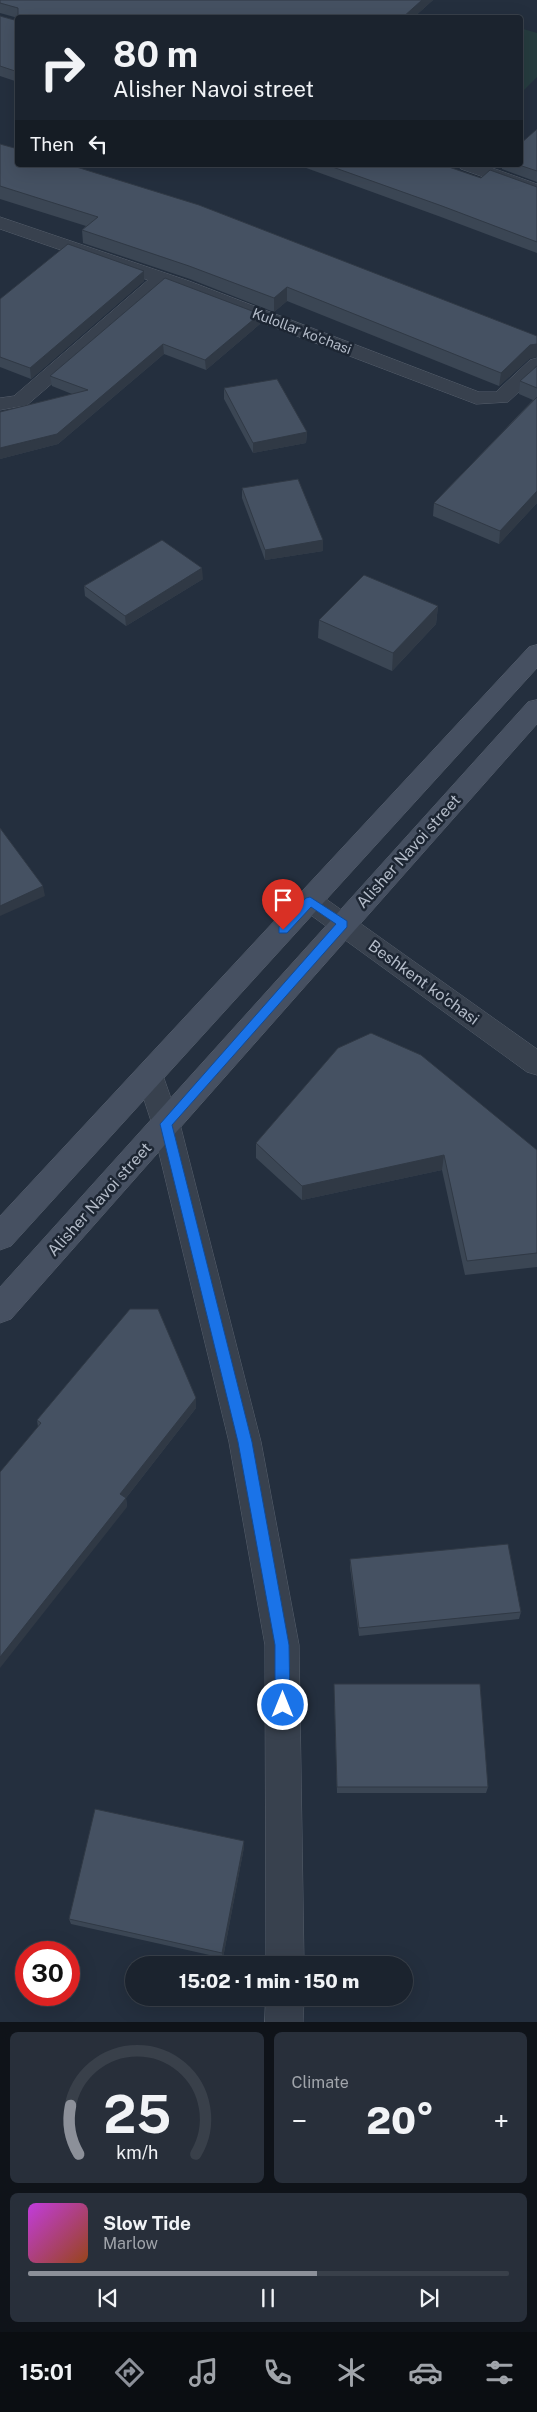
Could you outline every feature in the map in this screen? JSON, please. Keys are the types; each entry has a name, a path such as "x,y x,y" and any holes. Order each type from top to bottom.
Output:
{"main road":[{"path":"0,1237 537,653"},
{"name":"Alisher Navoi street","path":"0,1309 537,708"}],"street":[{"path":"474,167 537,190"},
{"name":"Kulollar ko'chasi","path":"0,224 162,278 476,398 501,398 537,364"},
{"path":"0,404 20,401 162,278"},
{"name":"Beshkent ko'chasi","path":"310,901 537,1064"},
{"path":"150,1075 166,1124 245,1442 282,1645 285,1956"},
{"path":"284,2022 285,2006"}],"green space":[{"path":"523,29 537,33 537,77 523,91"}],"building":[{"path":"0,0 422,0 405,15 18,15 18,8 0,3"},
{"path":"0,16 15,20 15,71 0,66"},
{"path":"537,129 537,171 523,166 523,141"},
{"path":"0,144 15,148 15,167 76,167 199,205 537,336 537,344 530,345 501,373 287,287 274,298 189,266 82,230 98,217 0,186"},
{"path":"333,167 449,167 481,178 490,170 537,187 537,242"},
{"path":"68,244 144,271 30,368 0,357 0,299"},
{"path":"165,278 260,314 205,360 163,344 57,434 0,448 0,412 88,390 50,376"},
{"path":"537,366 537,388 520,381"},
{"path":"277,379 307,432 253,443 224,388"},
{"path":"537,397 537,491 500,531 434,503"},
{"path":"298,479 323,540 265,550 242,488"},
{"path":"162,540 202,568 125,616 84,586"},
{"path":"364,575 438,606 393,653 319,620"},
{"path":"0,828 43,886 0,906"},
{"path":"371,1033 421,1055 537,1150 537,1253 467,1261 444,1155 302,1186 256,1143 338,1048"},
{"path":"130,1309 158,1309 196,1398 120,1494 126,1498 0,1657 0,1472 41,1423 37,1420"},
{"path":"508,1544 521,1612 359,1628 350,1559"},
{"path":"334,1684 480,1684 488,1787 337,1787"},
{"path":"95,1809 244,1841 222,1953 69,1919"}],"route":[{"path":"283,930 310,901 343,924 166,1124 245,1442 282,1645 283,1705"}]}
